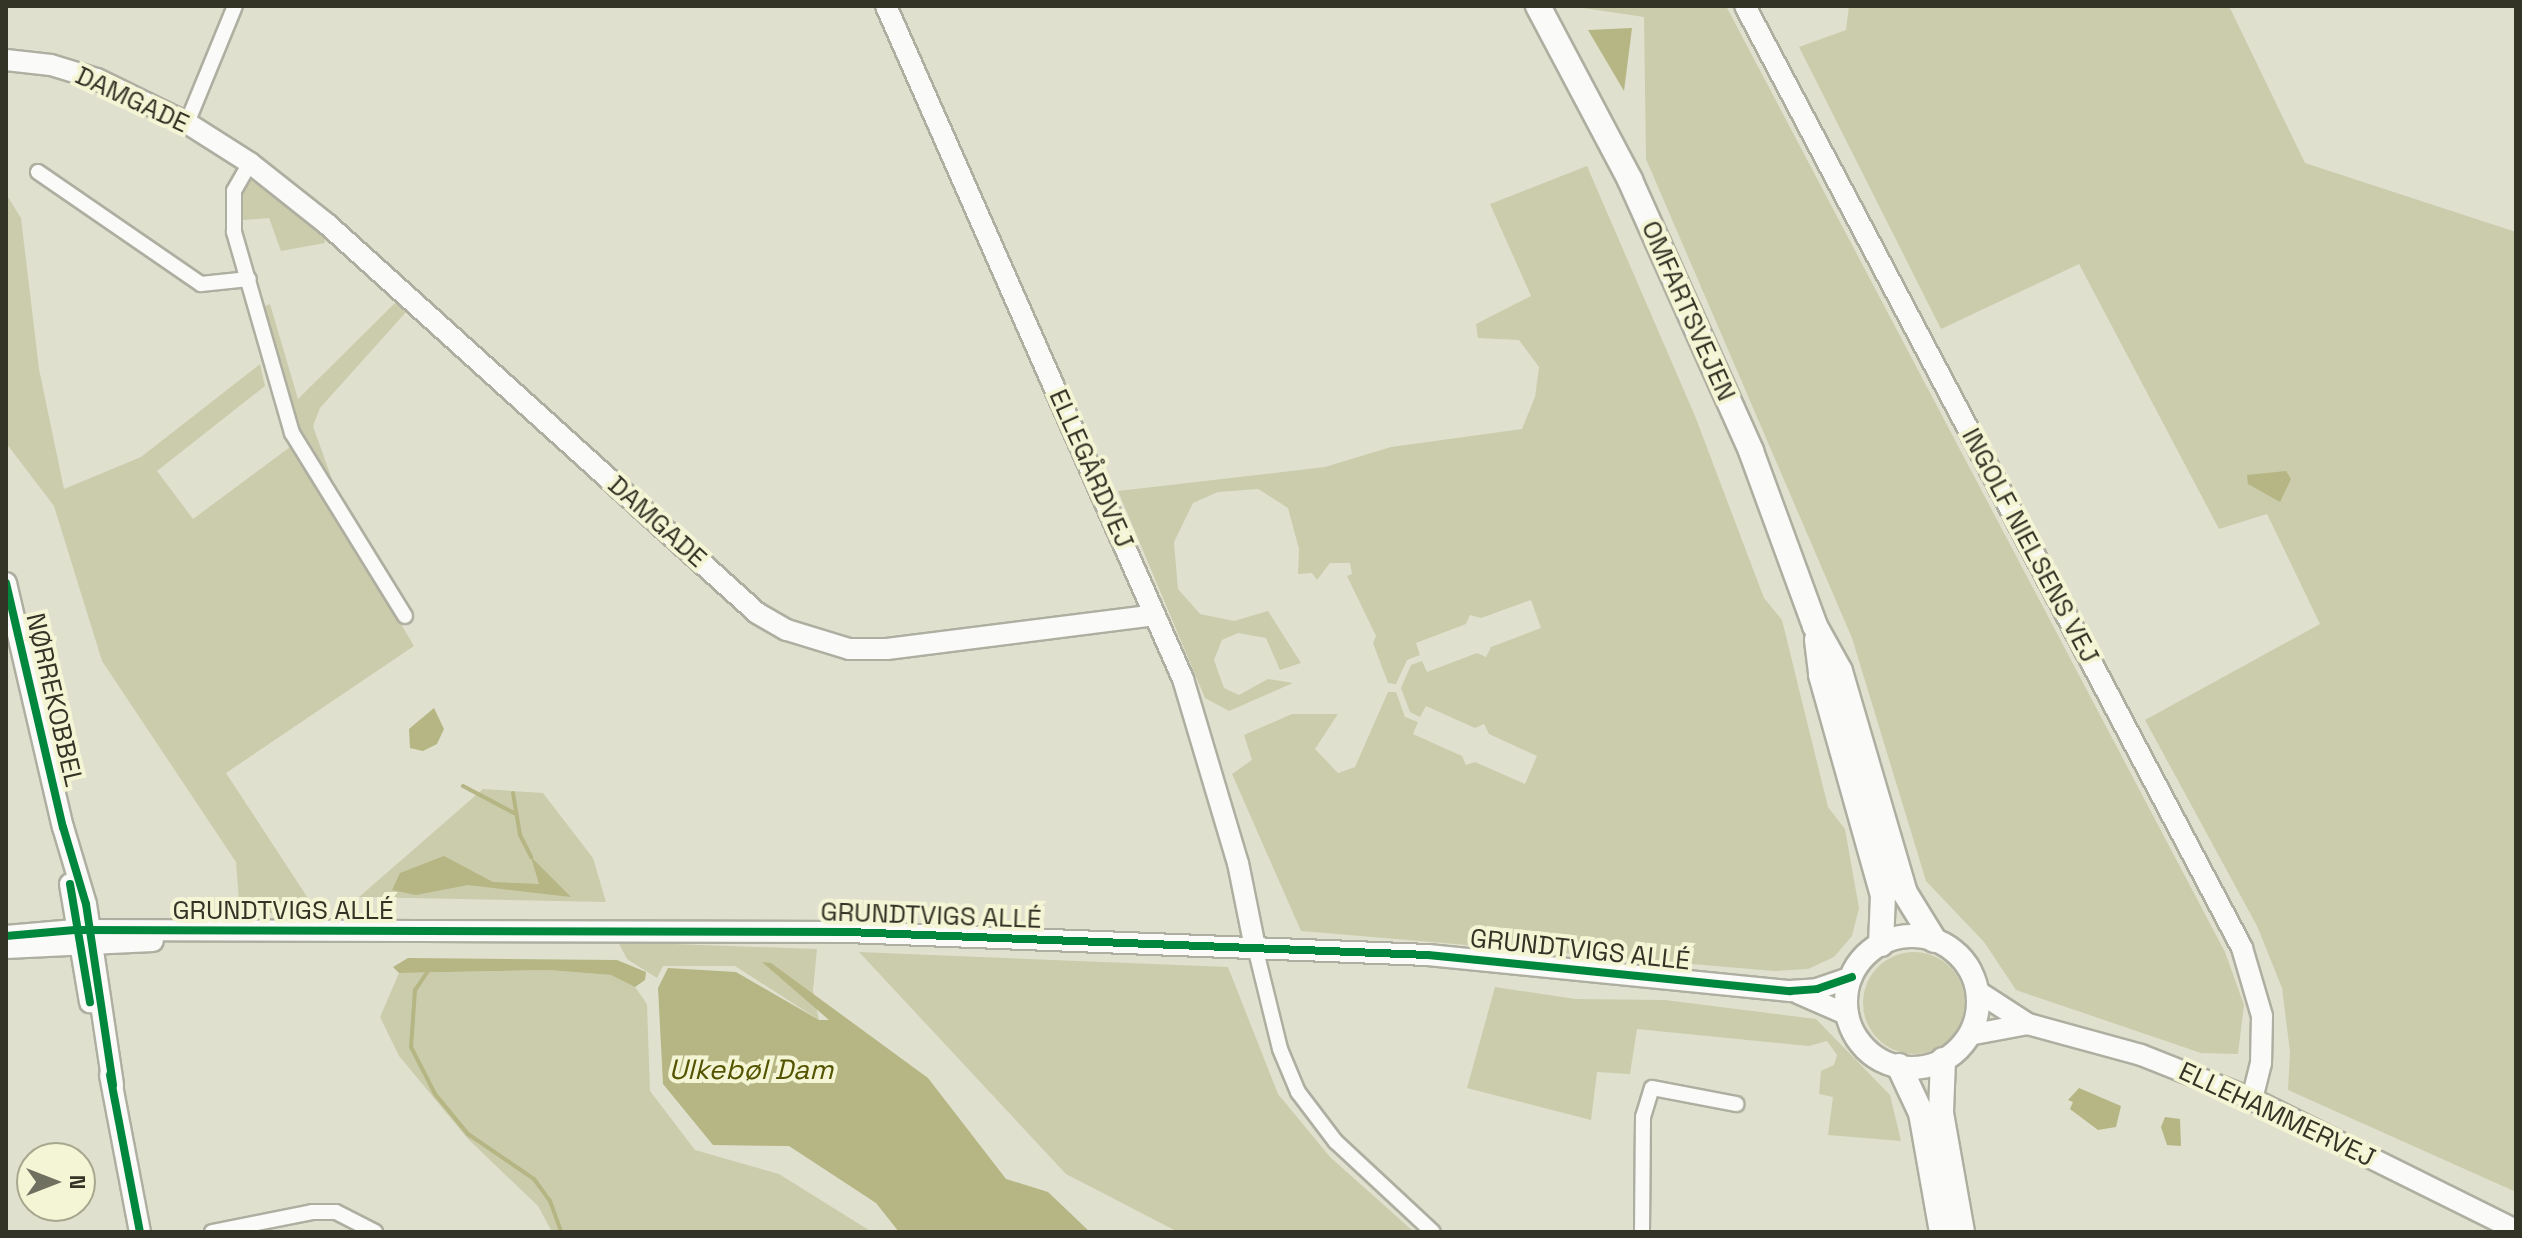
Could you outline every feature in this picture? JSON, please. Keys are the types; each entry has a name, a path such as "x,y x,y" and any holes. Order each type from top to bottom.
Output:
{"highway":[{"name":"OMFARTSVEJEN","path":"1538,6 1630,180 1751,451 1815,626 1840,671 1905,893 1934,940"},
{"name":"OMFARTSVEJEN","path":"1815,626 1821,675 1883,895 1881,944"},
{"path":"1943,1060 1941,1113 1962,1232"},
{"path":"1899,1066 1921,1113 1942,1232"}],"main road":[{"path":"1902,937 1934,940 1966,963 1977,991 1969,1035 1943,1060 1899,1066 1870,1052 1848,1015 1852,977 1881,944 1902,937"}],"street":[{"path":"187,123 235,6"},
{"name":"ELLEGÅRDVEJ","path":"886,6 1155,615 1203,737 1238,863 1255,947"},
{"name":"INGOLF NIELSENS VEJ","path":"1745,6 2242,948 2262,1016 2261,1063 2252,1099"},
{"name":"DAMGADE","path":"6,60 51,65 97,79 187,123 250,163 327,224 757,613 787,630 849,649 887,649 1155,615"},
{"path":"250,163 234,191 231,209 292,433 405,616"},
{"path":"38,172 201,284 249,279"},
{"name":"NØRREKOBBEL","path":"6,583 63,827 140,1232"},
{"name":"GRUNDTVIGS ALLÉ","path":"6,948 84,939 248,931 848,932 1428,955 1790,991 1817,989 1852,977"},
{"name":"GRUNDTVIGS ALLÉ","path":"6,936 84,939"},
{"path":"1255,947 1280,1049 1298,1092 1336,1142 1433,1232"},
{"name":"GRUNDTVIGS ALLÉ","path":"1790,991 1848,1015"},
{"name":"ELLEHAMMERVEJ","path":"1977,991 2028,1024 2141,1055 2252,1099 2516,1230"},
{"name":"ELLEHAMMERVEJ","path":"1969,1035 2028,1024"},
{"path":"1642,1232 1643,1117 1652,1088 1736,1104"},
{"path":"212,1232 336,1212 375,1232"}],"shaded area":[{"path":"1570,6 1726,6 2225,952 2244,1005 2238,1054 2201,1053 2016,990 1984,942 1926,881 1852,638 1646,159 1644,17"},
{"path":"1849,6 2229,6 2305,163 2516,232 2516,1192 2288,1090 2290,1052 2282,988 2257,926 2145,720 2320,624 2267,514 2219,529 2079,264 1941,329 1799,47 1846,30"},
{"path":"1587,166 1695,416 1764,598 1782,620 1828,807 1845,829 1859,908 1852,936 1834,957 1808,969 1774,971 1301,931 1232,774 1252,760 1244,735 1292,714 1338,714 1315,749 1338,773 1355,767 1388,692 1396,692 1405,717 1418,722 1413,734 1462,756 1466,765 1475,762 1525,784 1537,756 1489,734 1484,724 1475,728 1426,706 1420,717 1410,712 1401,688 1411,665 1422,661 1427,672 1477,653 1486,657 1491,647 1541,628 1531,600 1481,618 1470,615 1466,624 1416,643 1420,655 1407,660 1396,684 1388,683 1373,643 1376,636 1347,576 1352,574 1350,563 1330,563 1317,580 1312,573 1298,574 1299,549 1288,508 1258,489 1218,492 1193,503 1174,542 1178,589 1200,614 1234,621 1268,611 1301,663 1280,670 1266,638 1238,633 1222,640 1214,660 1224,688 1239,695 1268,679 1293,683 1229,711 1205,698 1118,491 1325,467 1391,447 1522,429 1535,397 1539,367 1519,340 1478,338 1476,324 1531,296 1490,204"},
{"path":"246,177 324,231 325,243 281,251 269,218 244,220 236,215"},
{"path":"6,194 21,218 39,369 64,489 141,457 260,364 265,386 157,471 193,519 294,444 414,646 226,773 317,912 240,914 236,862 102,661 54,506 6,443"},
{"path":"395,303 407,311 320,408 313,426 334,485 328,487 296,433 263,307 270,304 298,399"},
{"path":"483,789 543,793 593,858 606,902 359,897"},
{"path":"618,942 817,949 813,991 819,1020 735,966 663,966 657,978 627,959"},
{"path":"859,952 1228,967 1278,1094 1330,1157 1414,1232 1178,1232 1066,1174"},
{"path":"1914,952 1933,956 1950,967 1961,984 1965,1003 1961,1022 1950,1039 1933,1050 1914,1054 1895,1050 1878,1039 1867,1022 1863,1003 1867,984 1878,967 1895,956"},
{"path":"548,970 612,975 635,987 647,1004 650,1091 695,1150 779,1174 872,1232 552,1232 538,1206 468,1139 399,1056 380,1017 399,973"},
{"path":"1495,987 1575,999 1665,1000 1816,1019 1890,1095 1901,1141 1828,1135 1833,1097 1819,1094 1821,1071 1834,1065 1837,1055 1827,1041 1809,1046 1637,1029 1630,1074 1597,1072 1591,1120 1467,1088"}],"water":[{"path":"1632,28 1624,91 1588,30"},
{"path":"2286,471 2291,479 2280,502 2248,484 2247,475"},
{"path":"434,708 444,729 437,744 423,751 410,748 409,729"},
{"path":"444,856 493,882 539,884 531,857 571,897 468,885 416,895 392,890 400,873"},
{"path":"408,958 617,960 646,972 645,980 635,987 611,975 548,970 399,973 393,967"},
{"name":"Ulkebøl Dam","path":"762,962 771,963 928,1078 1006,1179 1048,1192 1090,1232 899,1232 876,1203 789,1146 713,1145 663,1084 658,988 668,968 736,972 819,1020 829,1020"},
{"path":"2079,1088 2121,1106 2116,1127 2098,1130 2070,1109 2073,1102 2068,1100"},
{"path":"2165,1117 2180,1119 2181,1146 2167,1145 2161,1127"}],"waterway":[{"path":"463,786 514,813"},
{"path":"513,793 520,835 531,857"},
{"path":"428,971 415,990 411,1047 435,1094 468,1134 534,1179 550,1201 561,1232"}],"cycle path":[{"path":"6,583 63,827 86,904 113,1085"},
{"path":"70,884 90,1002"},
{"path":"6,936 75,930 848,932 1428,955 1790,991 1817,989 1852,977"},
{"path":"110,1075 140,1232"}]}
